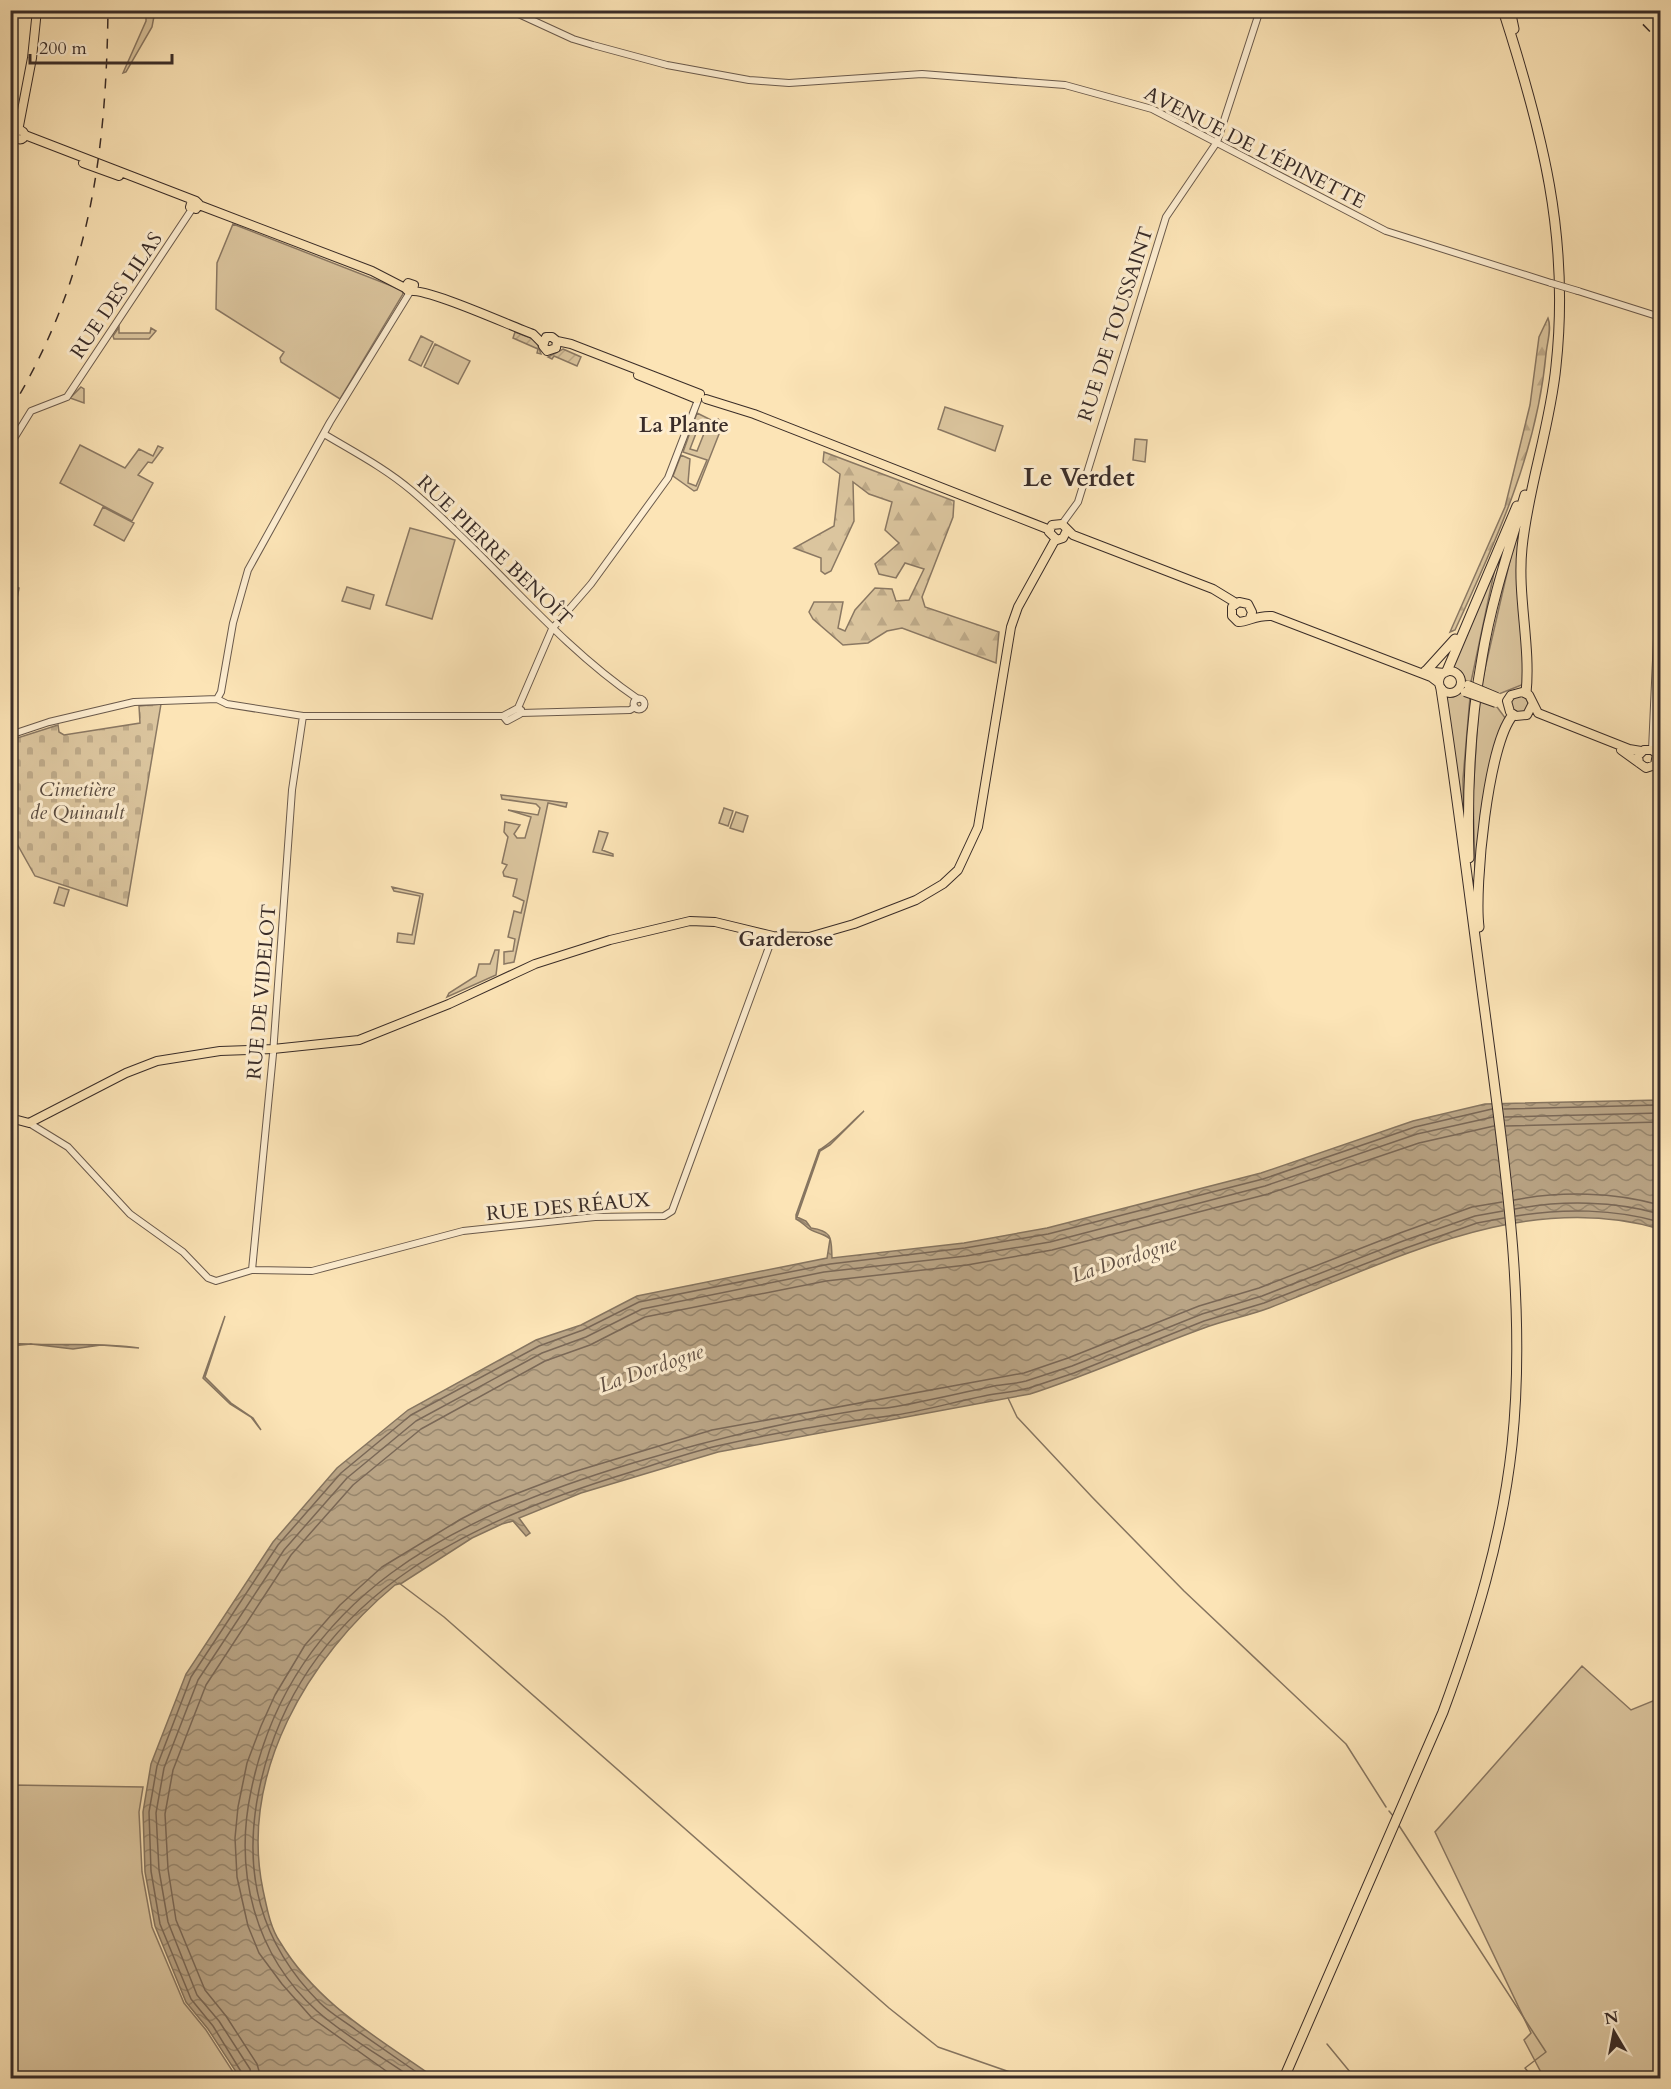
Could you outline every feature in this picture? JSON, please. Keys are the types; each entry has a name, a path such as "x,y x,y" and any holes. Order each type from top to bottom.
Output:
{"highway":[{"path":"1503,10 1521,65"},
{"path":"1510,10 1521,65 1545,159 1557,226 1560,307 1556,365 1529,503 1521,561 1526,693"},
{"path":"1471,909 1469,777 1474,710 1482,657 1496,591 1545,429"},
{"path":"1446,672 1529,483"},
{"path":"1426,671 1450,647 1470,614"},
{"path":"1284,2079 1443,1712 1475,1624 1492,1562 1506,1487 1514,1418 1515,1288 1510,1236 1495,1092 1440,686"},
{"path":"1485,1019 1478,919 1478,873 1483,826 1502,730 1510,712"}],"main road":[{"path":"37,10 24,108 18,134 193,205 446,299 533,334 544,340 547,351 564,346 570,348 700,400 754,414 823,443 1050,530"},
{"path":"544,340 552,336 557,341 590,351 700,400"},
{"path":"554,350 557,341"},
{"path":"1062,533 1051,537 1050,530 1054,524 1062,533 1213,589 1234,606"},
{"path":"11,1120 29,1123 126,1073 157,1061 219,1051 273,1049 359,1040 449,1004 547,959 678,923 715,922 773,936 809,937 854,924 916,900 935,889 958,870 980,822 1013,620 1062,533"},
{"path":"1234,606 1245,602 1251,609 1271,611 1426,671 1457,674 1463,687"},
{"path":"1234,606 1233,618 1238,622 1250,618 1272,616 1431,677 1448,693 1463,687 1497,700 1510,712 1527,715 1622,751 1646,768 1657,759 1538,713 1526,693 1518,692 1508,698 1497,700"},
{"path":"1250,618 1251,609"},
{"path":"1440,686 1446,672"},
{"path":"1508,698 1510,712"},
{"path":"1527,715 1532,705"},
{"path":"1639,763 1641,751"}],"street":[{"name":"AVENUE DE L'ÉPINETTE","path":"510,10 573,39 667,65 749,80 789,83 922,74 1065,85 1152,109 1386,231 1660,316"},
{"name":"RUE DE TOUSSAINT","path":"1062,533 1078,502 1166,217 1216,142 1260,10"},
{"name":"RUE DES LILAS","path":"10,445 31,411 65,398 193,205"},
{"path":"217,699 235,614 248,570 410,287"},
{"path":"10,735 58,720 134,702 217,699 227,704 303,716 503,716 507,721 519,710 552,629 598,575 665,482 700,400"},
{"name":"RUE PIERRE BENOÎT","path":"324,434 369,460 410,489 458,533 552,629 638,699 643,700 644,706 630,710 519,710"},
{"path":"1657,759 1660,571"},
{"name":"RUE DE VIDELOT","path":"252,1270 273,1049 292,790 303,716"},
{"name":"RUE DES RÉAUX","path":"29,1123 68,1147 130,1214 183,1252 208,1278 216,1281 252,1270 312,1271 463,1231 595,1217 668,1214 672,1211 773,936"}],"green space":[{"path":"146,11 155,11 152,27 126,72 123,73 146,21"},
{"path":"233,224 402,290 403,294 340,399 281,362 280,358 284,352 216,309 217,263"},
{"path":"1548,318 1549,331 1541,391 1524,461 1485,563 1455,630 1450,632 1505,507 1530,405 1539,337"},
{"path":"119,327 119,333 150,333 151,328 156,331 149,339 114,339 113,336"},
{"path":"515,332 536,340 541,354 537,353 538,349 513,338"},
{"path":"421,336 433,342 421,366 409,360"},
{"path":"435,344 470,361 458,384 424,367"},
{"path":"563,349 581,357 577,366 554,356 552,359 548,357"},
{"path":"81,387 84,389 84,403 70,398"},
{"path":"945,407 1003,426 995,451 938,429"},
{"path":"697,413 713,421 718,419 723,424 697,490 694,491 673,476 681,455 690,459 688,483 696,486 707,460 683,452","holes":["700,423 707,426 697,451 690,449"]},
{"path":"1135,439 1147,440 1145,462 1133,460"},
{"path":"80,445 125,468 139,449 153,456 158,446 163,448 152,463 148,462 138,475 153,483 132,521 60,483"},
{"path":"824,452 954,501 953,517 922,597 925,607 999,632 996,663 902,628 887,631 868,643 843,645 813,619 809,612 814,602 843,602 838,628 845,631 855,610 875,588 892,589 896,601 909,600 924,569 905,563 896,578 879,574 875,564 899,543 885,530 892,502 869,494 853,482 854,521 831,571 825,574 821,571 821,558 794,548 834,526 840,474 823,462"},
{"path":"103,507 134,523 124,541 94,525"},
{"path":"410,528 455,540 432,619 386,605"},
{"path":"1516,534 1520,535 1524,684 1499,694 1481,686"},
{"path":"1495,568 1471,682 1464,680 1462,673 1453,666"},
{"path":"10,586 19,588 11,629"},
{"path":"347,587 374,595 370,609 342,601"},
{"path":"1461,693 1470,697 1463,779 1464,834 1444,695"},
{"path":"1519,695 1525,698 1528,704 1525,710 1519,713 1513,710 1510,704 1513,698"},
{"path":"1479,701 1497,707 1506,719 1500,728 1490,767 1475,875 1473,794"},
{"name":"Cimetière de Quinault","path":"161,704 127,906 35,876 11,833 11,740 58,725 59,732 64,735 140,723 139,706"},
{"path":"501,795 567,803 566,807 548,803 514,962 504,964 504,952 513,951 515,939 508,937 514,911 521,913 524,901 513,896 517,879 504,876 503,872 507,865 502,863 508,837 504,832 505,822 520,825 514,834 517,838 525,838 531,817 508,810 538,815 540,808 536,804 502,799"},
{"path":"724,808 733,811 728,826 719,823"},
{"path":"736,812 748,816 743,832 730,828"},
{"path":"599,831 608,833 602,850 613,856 593,852"},
{"path":"59,887 69,890 64,906 54,903"},
{"path":"392,887 423,894 414,944 397,942 398,933 412,935 420,896 394,891"},
{"path":"495,950 499,950 496,975 447,997 449,993 476,976 479,964 490,964"},
{"path":"1582,1666 1631,1710 1660,1698 1660,2078 1544,2078 1524,2040 1531,2033 1435,1832"},
{"path":"11,1785 143,1787 139,1812 142,1872 152,1927 184,2003 206,2030 237,2078 11,2078"}],"water":[{"name":"La Dordogne","path":"1660,1100 1660,1229 1609,1219 1559,1218 1509,1224 1460,1236 1363,1270 1269,1308 1204,1328 1030,1394 718,1452 581,1493 519,1518 530,1533 526,1536 513,1521 502,1524 472,1538 402,1583 395,1585 363,1614 334,1647 309,1683 287,1721 271,1762 261,1804 258,1847 263,1890 271,1924 295,1964 330,2002 370,2034 435,2078 240,2078 208,2029 186,2002 155,1926 145,1872 143,1812 151,1764 186,1674 273,1542 337,1468 408,1410 536,1340 581,1325 637,1296 827,1258 830,1239 808,1228 796,1219 796,1215 819,1150 837,1137 864,1111 830,1145 820,1151 797,1217 806,1221 811,1228 824,1231 830,1237 832,1258 964,1243 1047,1228 1261,1173 1413,1121 1485,1104"},
{"path":"225,1316 205,1377 231,1403 253,1418 261,1430 251,1417 230,1404 203,1378"},
{"path":"11,1343 27,1344 30,1344 11,1346"},
{"path":"33,1344 107,1345 139,1348 101,1345 73,1349"}],"waterway":[{"path":"1655,10 1660,27"},
{"path":"1008,1398 1017,1417 1092,1497 1184,1591 1346,1744 1386,1807"},
{"path":"399,1583 444,1617 889,2008 938,2047 1027,2078"},
{"path":"1389,1811 1394,1817"},
{"path":"1398,1824 1546,2052 1525,2068 1533,2078"},
{"path":"1327,2044 1355,2078"}],"railway":[{"path":"10,411 37,363 58,314 75,266 88,218 103,117 108,10"},
{"path":"1629,10 1660,42"}],"district":[{"name":"La Plante","path":"684,425"},
{"name":"Le Verdet","path":"1079,477"},
{"name":"Garderose","path":"786,939"}]}
